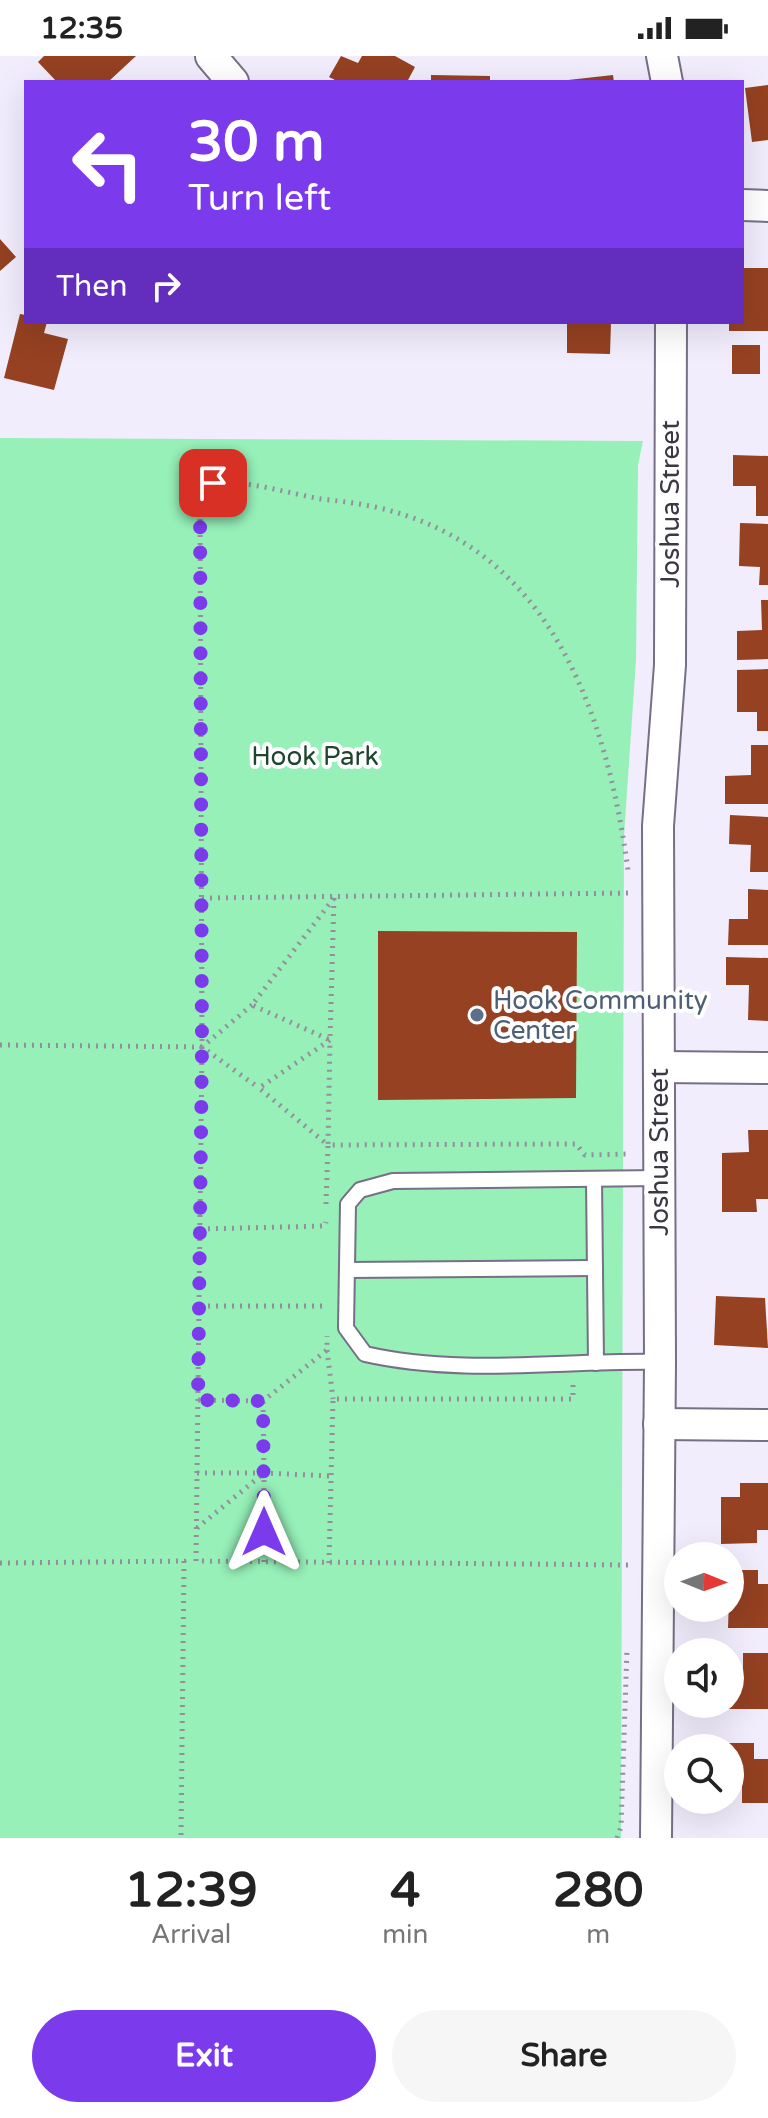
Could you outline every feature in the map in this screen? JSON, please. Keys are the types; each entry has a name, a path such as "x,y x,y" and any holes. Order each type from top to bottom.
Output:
{"street":[{"path":"211,56 231,80"},
{"path":"662,56 667,80"},
{"path":"744,205 768,206"},
{"name":"Joshua Street","path":"656,1838 660,1362 658,826 670,665 671,324"},
{"path":"659,1067 768,1068"},
{"path":"659,1424 768,1425"}],"lane":[{"path":"659,1178 393,1181 360,1190 348,1204 346,1328 365,1354 407,1364 537,1366 660,1362"},
{"path":"594,1179 596,1363"},
{"path":"347,1270 595,1268"}],"path":[{"path":"196,1561 202,1047 200,498 206,486 220,483 378,507 429,526 473,549 508,575 539,611 585,695 607,756 619,806 631,908"},
{"path":"202,898 631,893"},
{"path":"202,1047 252,1005 334,898"},
{"path":"200,1229 325,1226 334,898"},
{"path":"252,1005 330,1040"},
{"path":"259,1088 330,1040"},
{"path":"0,1045 202,1047 259,1088 328,1145 576,1144 585,1155 629,1154"},
{"path":"629,1178 630,1138"},
{"path":"200,1306 327,1306 327,1350 333,1399 329,1563"},
{"path":"198,1400 263,1401 327,1350"},
{"path":"333,1399 573,1399 573,1376"},
{"path":"263,1401 264,1562"},
{"path":"197,1473 331,1476"},
{"path":"196,1529 264,1473"},
{"path":"629,1581 630,1550"},
{"path":"181,1838 184,1561"},
{"path":"0,1563 196,1561 630,1565"},
{"path":"619,1838 627,1642"}],"green space":[{"name":"Hook Park","path":"0,438 643,441 638,465 636,660 624,836 621,1838 0,1838"}],"building":[{"path":"44,56 136,56 110,80 55,80 38,62"},
{"path":"341,56 358,63 362,56 395,56 415,67 408,80 335,80 329,77"},
{"path":"431,75 490,76 490,80 431,80"},
{"path":"613,75 614,80 568,80"},
{"path":"768,85 768,140 752,142 745,88"},
{"path":"0,239 16,257 0,271"},
{"path":"744,268 768,268 768,331 729,331 729,324 744,324"},
{"path":"20,314 24,315 24,324 46,324 44,333 68,339 54,390 4,378"},
{"path":"567,324 611,324 610,354 567,353"},
{"path":"732,345 760,345 760,374 732,374"},
{"path":"733,455 768,456 768,516 756,516 756,486 733,486"},
{"path":"740,523 768,524 768,585 759,585 760,567 739,566"},
{"path":"761,600 768,600 768,659 737,660 737,631 762,630"},
{"path":"768,669 768,731 757,731 757,712 737,712 737,670"},
{"path":"751,745 768,745 768,804 725,804 725,776 751,775"},
{"path":"730,815 768,817 768,872 750,872 751,845 729,844"},
{"path":"748,889 768,890 768,945 728,945 729,919 748,919"},
{"name":"Hook Community Center","path":"378,931 577,932 576,1098 378,1100"},
{"path":"726,957 768,958 768,1021 748,1020 749,985 726,985"},
{"path":"748,1130 768,1130 768,1199 756,1199 757,1212 722,1212 722,1153 749,1152"},
{"path":"716,1296 765,1298 768,1348 714,1345"},
{"path":"740,1483 768,1483 768,1530 757,1530 757,1543 721,1542 721,1497 740,1497"},
{"path":"744,1570 758,1570 758,1584 768,1584 768,1628 728,1628 728,1622 744,1622"},
{"path":"744,1653 768,1653 768,1709 744,1709"},
{"path":"744,1743 754,1743 754,1759 768,1759 768,1803 744,1803"}],"place":[{"name":"Hook Community Center","path":"477,1015"}],"route":[{"path":"213,483 206,486 200,498 202,1047 198,1400 263,1401 264,1532"}]}
